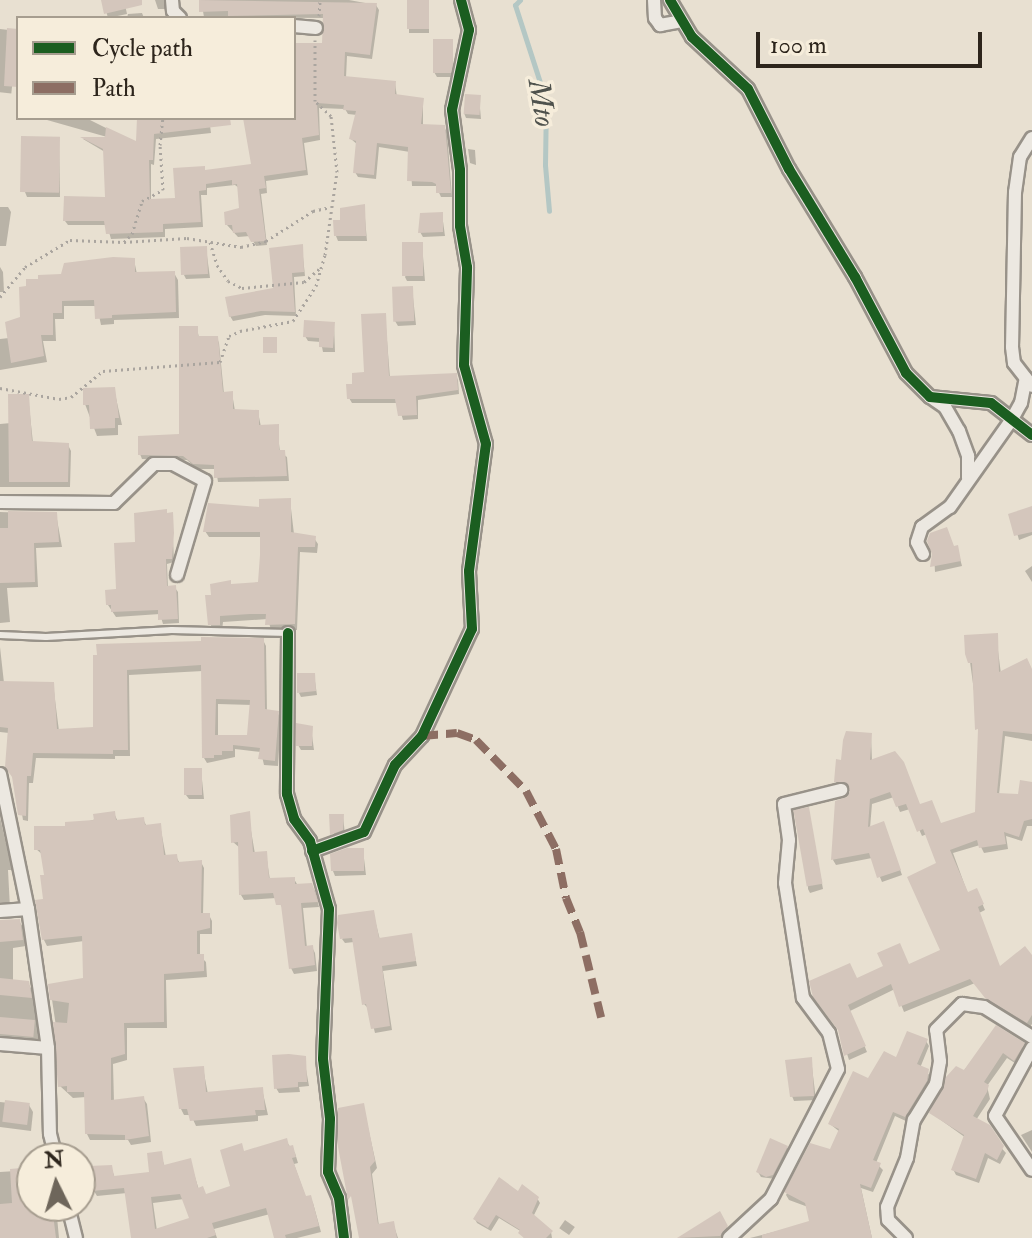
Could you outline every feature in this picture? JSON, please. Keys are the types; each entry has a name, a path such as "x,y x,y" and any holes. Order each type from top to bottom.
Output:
{"street":[{"path":"312,851 364,832 395,765 422,736 472,629 469,571 486,444 464,365 467,267 460,226 460,170 452,110 463,71 469,30 461,0"},
{"path":"654,0 655,18 660,25 682,21"},
{"path":"670,0 692,37 748,89 789,169 855,277 906,373 945,407 959,431 968,456 968,478"},
{"path":"296,26 316,28"},
{"path":"923,554 917,542 922,527 950,507 1012,419 1029,382 1014,363 1012,347 1015,192 1020,157 1032,138"},
{"path":"930,397 991,403 1032,435"},
{"path":"0,502 114,503 154,464 173,464 205,481 184,543 177,575"},
{"path":"288,633 287,794 294,819 312,851 329,909 323,1059 330,1119 328,1172 339,1198 344,1238"},
{"path":"0,774 28,909 48,1048 52,1142"},
{"path":"729,1238 771,1199 838,1069 829,1033 803,998 785,883 789,840 784,804 841,790"},
{"path":"0,911 28,909"},
{"path":"906,1238 888,1220 887,1207 907,1158 914,1120 936,1084 940,1061 936,1030 962,1004 984,1007 1032,1037"},
{"path":"0,1044 48,1048"},
{"path":"1032,1048 995,1116 1032,1170"}],"lane":[{"path":"0,635 46,637 172,630 288,633"}],"path":[{"path":"0,388 59,399 71,397 110,369 220,362 229,336 293,321 316,286 322,266 337,172 331,116 315,101 316,28 320,0"},
{"path":"124,242 132,234 142,201 163,190 160,145 163,120"},
{"path":"0,297 25,267 70,240 124,242 187,238 241,247 266,241 313,211 332,207"},
{"path":"210,242 222,273 228,281 242,288 304,282 322,266"}],"building":[{"path":"101,0 142,0 142,5 104,14"},
{"path":"199,0 377,3 370,55 345,52 344,76 396,81 395,94 424,98 421,124 445,125 451,193 436,193 436,184 432,182 407,181 408,147 377,143 374,175 353,173 356,141 349,139 356,111 343,110 344,105 317,103 319,135 302,138 306,170 264,176 266,188 259,189 266,241 251,242 246,232 233,233 232,225 225,225 224,212 239,208 237,184 232,185 232,180 206,184 206,190 199,191 201,222 163,224 163,232 106,234 104,221 63,221 64,196 105,197 103,149 80,137 105,137 106,127 136,141 137,120 230,120 231,125 154,134 153,160 149,160 150,199 175,198 173,168 205,166 205,170 251,164 243,120 296,120 296,43 322,43 323,14 228,16 228,11 199,12"},
{"path":"407,0 429,0 429,29 407,29"},
{"path":"7,28 16,29 16,87 4,86"},
{"path":"433,39 453,39 453,73 433,73"},
{"path":"465,94 481,95 480,115 464,114"},
{"path":"21,136 60,137 59,193 20,192"},
{"path":"365,204 366,236 334,236 333,220 340,220 340,208"},
{"path":"443,212 443,232 418,233 420,213"},
{"path":"402,242 423,242 423,276 402,276"},
{"path":"303,244 304,272 292,273 295,312 261,311 229,317 225,297 273,288 269,248"},
{"path":"207,246 208,274 181,275 180,247"},
{"path":"113,257 135,258 135,272 175,271 176,312 112,315 112,318 95,319 94,300 62,301 62,313 53,313 53,335 41,335 44,356 11,363 5,322 20,317 19,287 26,286 26,279 61,274 64,263"},
{"path":"413,286 414,321 393,322 392,287"},
{"path":"386,313 389,376 457,373 458,390 416,396 417,415 398,416 395,399 347,399 346,384 352,384 352,373 364,372 361,314"},
{"path":"304,320 335,322 333,348 319,347 319,338 303,337"},
{"path":"179,326 198,326 198,336 218,336 223,392 233,391 233,409 259,410 259,425 279,424 279,450 285,450 287,476 214,478 214,465 193,464 183,456 138,455 138,436 179,434"},
{"path":"263,337 277,337 277,353 263,353"},
{"path":"115,387 119,418 115,418 115,428 90,429 89,405 83,405 83,388"},
{"path":"8,394 29,394 32,441 69,443 68,482 9,482"},
{"path":"291,498 291,532 316,536 315,547 298,547 295,624 265,625 266,614 250,614 220,616 220,625 208,625 205,595 211,595 210,584 231,580 231,584 258,582 260,532 203,532 208,503 259,507 259,499"},
{"path":"1032,506 1032,532 1014,536 1008,514"},
{"path":"167,509 167,513 173,512 174,533 172,559 166,559 167,586 176,585 178,619 158,620 158,610 111,612 111,605 106,605 105,590 116,589 114,543 135,542 134,513"},
{"path":"8,511 57,512 59,542 34,543 35,582 0,583 0,528 8,528"},
{"path":"947,527 954,546 958,545 961,561 930,567 932,554 927,541 930,533"},
{"path":"998,633 999,672 1027,658 1032,669 1032,734 1003,731 997,793 1018,794 1020,780 1032,782 1032,819 1024,821 1019,837 1004,832 1006,844 979,848 977,840 950,850 968,892 977,888 984,904 978,907 1000,966 1025,946 1032,955 1032,1015 1027,1023 985,998 970,979 899,1007 891,984 848,1005 866,1046 844,1056 838,1030 813,997 809,981 850,963 857,978 883,966 877,953 900,943 909,964 940,950 907,877 936,863 923,829 917,832 906,804 896,807 890,792 870,799 868,827 884,821 901,870 877,878 869,853 831,860 835,801 847,797 850,792 844,782 834,782 836,759 841,760 846,731 872,733 870,760 895,751 904,762 920,804 932,800 941,823 975,812 978,729 975,730 972,663 968,663 965,654 964,635"},
{"path":"201,637 264,638 265,709 279,711 275,761 258,759 260,748 233,745 233,751 222,751 222,755 214,755 214,758 202,758 201,665 127,670 128,750 113,750 113,754 33,753 31,776 27,776 26,816 18,815 12,777 5,767 8,728 0,727 0,681 54,682 57,729 93,727 93,655 97,655 96,644 201,641","holes":["216,699 250,700 247,735 215,735"]},
{"path":"297,673 315,673 316,691 297,693"},
{"path":"296,723 313,726 312,746 296,746"},
{"path":"184,768 202,768 202,795 184,795"},
{"path":"809,807 823,884 807,887 793,810"},
{"path":"115,811 116,820 144,817 145,825 161,823 164,855 177,854 178,862 202,860 201,913 210,913 210,928 197,931 197,954 204,954 204,971 164,974 164,1022 124,1023 125,1054 111,1058 111,1100 144,1096 149,1136 125,1140 125,1135 85,1134 84,1092 67,1092 67,1086 58,1087 53,1022 67,1023 69,1003 50,1000 48,984 83,978 82,936 42,940 35,900 43,899 40,875 44,875 40,850 34,850 34,826 65,826 65,822 94,820 93,814"},
{"path":"250,811 253,852 267,851 269,878 295,877 295,884 312,883 318,902 301,903 305,946 313,945 315,965 289,969 281,905 276,905 273,893 239,895 238,842 231,843 230,815"},
{"path":"329,814 344,814 343,830 330,835"},
{"path":"347,848 364,848 364,871 331,871 330,854"},
{"path":"374,910 379,938 412,933 416,961 382,966 390,1026 371,1029 366,1004 362,1005 352,938 340,939 337,923 338,915"},
{"path":"20,919 23,940 0,942 0,920"},
{"path":"0,978 29,981 32,998 0,995"},
{"path":"0,1017 35,1020 33,1037 0,1034"},
{"path":"996,1025 1025,1043 1014,1061 1003,1053 984,1082 989,1085 987,1092 973,1116 990,1125 1004,1146 997,1160 985,1153 976,1179 951,1170 964,1135 929,1113 946,1077 956,1066 964,1070"},
{"path":"907,1031 928,1039 917,1064 929,1069 927,1081 905,1117 893,1112 873,1160 881,1163 871,1188 860,1184 872,1238 762,1238 762,1235 809,1221 805,1203 784,1192 810,1143 830,1149 839,1129 828,1124 853,1071 868,1078 884,1051 896,1057"},
{"path":"272,1055 306,1056 307,1082 298,1082 298,1087 274,1089"},
{"path":"812,1057 814,1096 790,1097 785,1060"},
{"path":"204,1066 206,1092 263,1087 265,1110 255,1110 256,1115 190,1121 187,1109 179,1109 173,1068"},
{"path":"5,1100 30,1103 27,1125 2,1122"},
{"path":"364,1103 375,1161 370,1167 378,1224 394,1221 397,1238 359,1238 351,1196 348,1200 338,1147 338,1108"},
{"path":"287,1138 289,1146 293,1145 296,1157 292,1158 306,1196 311,1195 319,1226 285,1235 286,1238 274,1238 266,1208 212,1223 216,1235 207,1238 131,1238 124,1188 96,1191 96,1166 112,1165 114,1176 149,1172 147,1153 162,1151 164,1165 191,1158 198,1188 203,1186 206,1194 230,1186 220,1150 242,1143 244,1151","holes":["180,1194 189,1218 155,1229 151,1197"]},
{"path":"770,1138 788,1146 773,1175 766,1177 756,1172"},
{"path":"16,1168 16,1222 54,1222 56,1238 0,1238 0,1204 12,1203 10,1169"},
{"path":"499,1177 518,1191 522,1184 539,1197 532,1213 553,1231 546,1238 524,1238 518,1233 520,1230 496,1215 488,1228 473,1219"},
{"path":"720,1211 728,1226 720,1236 677,1238"}],"waterway":[{"name":"Mto","path":"520,0 515,5 546,101 545,165 549,211"}],"marked path":[{"path":"422,736 457,733 476,740 526,791 556,849 566,898 580,932 601,1017"}],"cycle path":[{"path":"312,851 364,832 395,765 422,736 472,629 469,571 486,444 464,365 467,267 460,226 460,170 452,110 469,30 461,0"},
{"path":"670,0 692,37 748,89 789,169 855,277 906,373 930,397 991,403 1032,435"},
{"path":"288,633 287,794 294,819 310,841 329,909 323,1059 330,1119 328,1172 339,1198 344,1238"}]}
